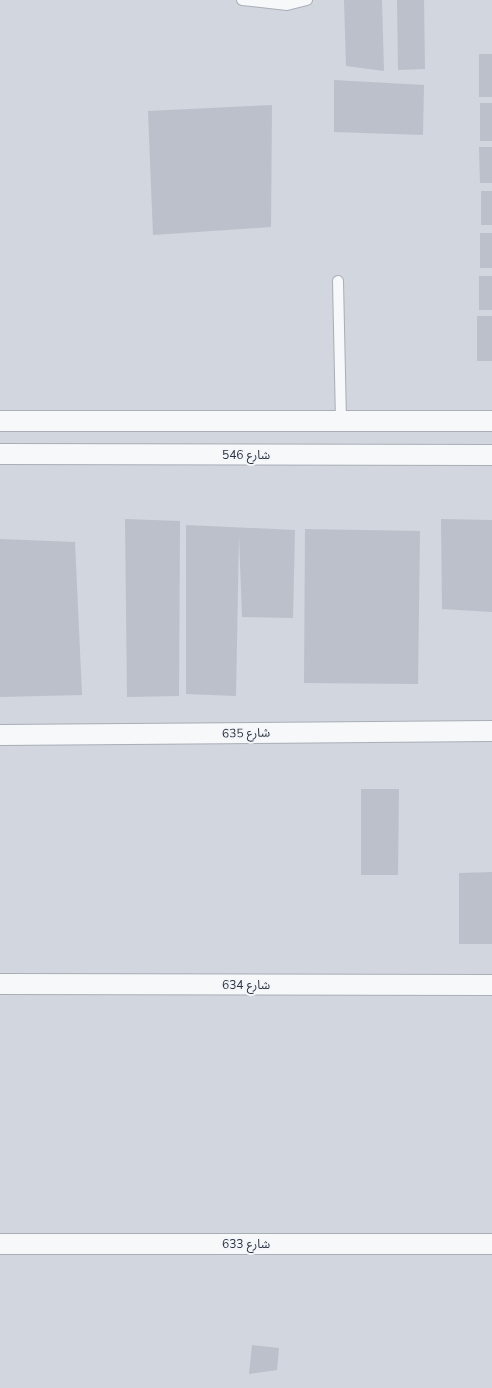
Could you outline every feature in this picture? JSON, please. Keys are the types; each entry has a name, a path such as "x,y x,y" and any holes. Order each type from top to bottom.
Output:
{"street":[{"path":"0,421 492,421"},
{"name":"شارع 546","path":"0,454 492,455"},
{"name":"شارع 635","path":"0,735 492,731"},
{"name":"شارع 634","path":"0,984 492,985"},
{"name":"شارع 633","path":"0,1244 492,1244"}],"lane":[{"path":"242,0 287,5 307,0"},
{"path":"338,281 341,421"}],"shaded area":[{"path":"0,0 492,0 492,1388 0,1388"}],"building":[{"path":"344,0 382,0 384,71 346,66"},
{"path":"397,0 424,0 425,69 398,70"},
{"path":"479,54 492,54 492,97 479,97"},
{"path":"334,80 424,85 423,135 334,132"},
{"path":"480,103 492,103 492,141 480,141"},
{"path":"272,105 271,227 153,235 148,111"},
{"path":"479,147 492,147 492,183 480,183"},
{"path":"481,191 492,191 492,225 481,225"},
{"path":"480,233 492,233 492,268 480,268"},
{"path":"479,276 492,276 492,310 479,310"},
{"path":"477,316 492,316 492,361 477,361"},
{"path":"125,519 180,521 179,696 127,697"},
{"path":"441,519 492,520 492,612 442,609"},
{"path":"186,525 295,530 293,618 242,617 239,536 236,696 186,694"},
{"path":"305,529 420,531 418,684 304,683"},
{"path":"0,539 75,542 82,695 0,697"},
{"path":"361,789 399,789 398,875 361,875"},
{"path":"492,872 492,944 459,944 459,873"},
{"path":"252,1345 279,1348 277,1370 249,1374"}]}
